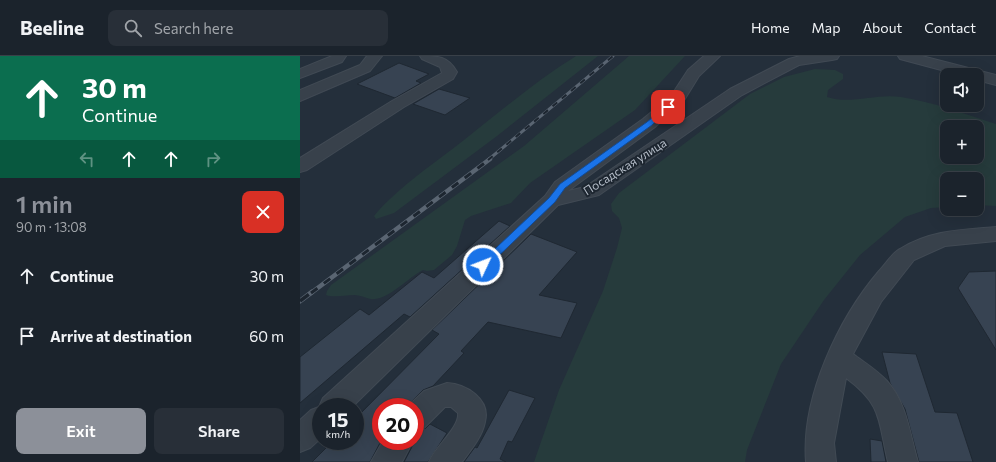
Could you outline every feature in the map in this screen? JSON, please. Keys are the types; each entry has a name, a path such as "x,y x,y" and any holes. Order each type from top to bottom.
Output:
{"street":[{"path":"300,74 337,59 339,56"},
{"path":"300,96 365,68 376,56"},
{"path":"300,166 398,104 448,76 450,72 446,64 426,56"},
{"path":"343,398 552,200 566,183 650,123 677,99 693,73 713,56"},
{"name":"Посадская улица","path":"552,200 580,195 592,191 736,92 776,70 794,62 809,58 832,56"},
{"path":"905,56 996,80"},
{"path":"984,92 996,95"},
{"path":"821,462 819,443 828,393 838,358 872,296 906,255 942,239 996,234"},
{"path":"838,358 865,378 882,396 889,408 903,462"},
{"path":"424,409 431,402 441,396 455,395 470,405 472,413 471,422 444,462"},
{"path":"300,438 312,427"},
{"path":"386,462 393,450"}],"green space":[{"path":"576,56 598,56 497,136 394,213 376,219 374,216 405,185 533,85"},
{"path":"629,56 685,56 635,110 530,183 511,203 471,216 465,220 457,246 452,255 434,270 423,270 381,298 372,299 357,295 326,295 331,285 524,146"},
{"path":"815,69 835,70 843,74 843,79 828,90 827,97 845,100 882,96 901,97 940,106 940,112 961,112 996,124 996,206 984,205 984,172 940,172 940,207 931,208 905,217 860,255 824,300 781,364 747,450 745,462 534,462 559,390 603,291 617,248 622,228 619,218 612,211 611,204 619,193 750,94 784,77"}],"building":[{"path":"399,63 429,74 416,81 421,83 395,98 357,84"},
{"path":"439,89 470,98 445,115 413,104"},
{"path":"499,221 510,226 410,317 404,314 300,403 300,357 360,309 369,315 422,272 434,278"},
{"path":"531,234 577,252 539,295 577,303 561,338 488,322 461,351 464,353 433,386 423,390 415,398 376,398 439,334 432,330"},
{"path":"996,271 996,350 958,288 969,272"},
{"path":"882,352 916,354 935,412 957,413 973,462 919,462 905,409 890,383"},
{"path":"509,390 535,398 512,442 508,441 500,459 506,462 464,462 475,447 477,448"},
{"path":"372,402 372,450 376,450 370,462 312,462 324,450 364,450 364,410"},
{"path":"430,424 447,433 428,462 404,462 410,450 424,450 424,429"},
{"path":"870,439 882,441 886,462 871,462"}],"railway":[{"path":"488,160 613,56"},
{"path":"311,293 490,159"},
{"path":"300,301 312,292"}],"route":[{"path":"483,265 552,200 562,186 650,123 668,107"}]}
